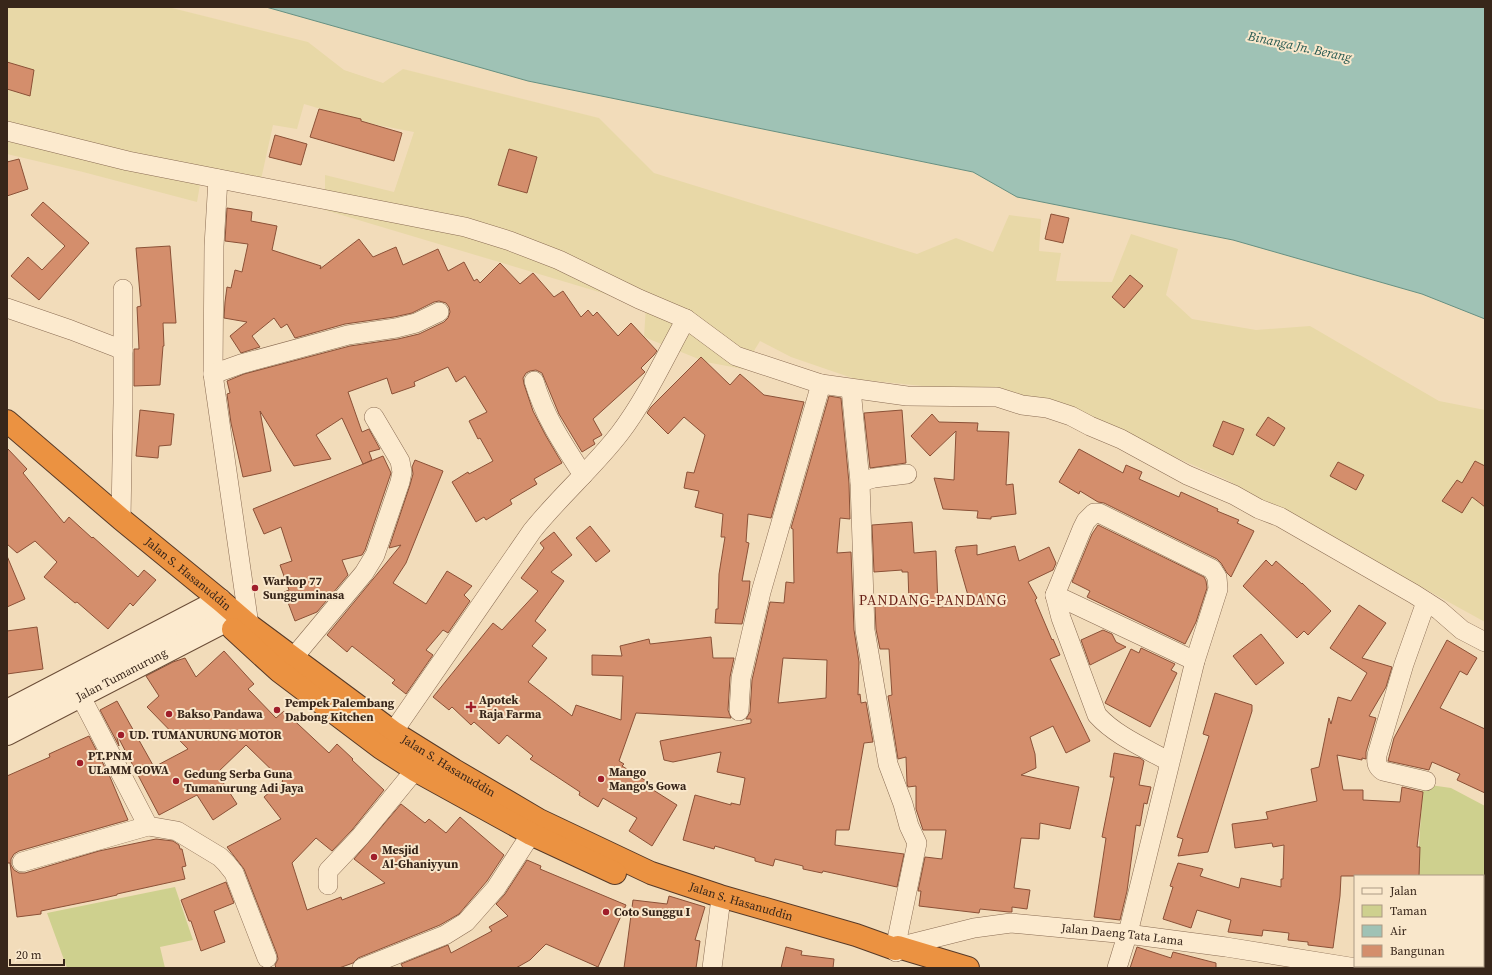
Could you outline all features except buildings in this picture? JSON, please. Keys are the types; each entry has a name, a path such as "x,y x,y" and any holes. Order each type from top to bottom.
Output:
{"highway":[{"name":"Jalan S. Hasanuddin","path":"7,421 121,519 213,603"},
{"name":"Jalan S. Hasanuddin","path":"7,433 213,603 293,658 393,732 539,820 650,873 803,924"},
{"name":"Jalan S. Hasanuddin","path":"237,620 279,671 380,748 415,770 531,834 646,887 720,906 856,934 940,968"},
{"name":"Jalan S. Hasanuddin","path":"896,950 968,968"}],"street":[{"path":"7,131 128,161 465,228 510,241 560,260 639,299 686,319 736,356 821,384 907,396 997,397 1022,405 1048,408 1071,416 1090,426 1122,439 1187,475 1229,492 1259,509 1280,517 1414,594 1438,610 1462,630 1485,642"},
{"path":"218,179 214,246 213,374 237,620"},
{"path":"121,519 123,289"},
{"path":"7,308 123,350"},
{"path":"213,374 241,364 348,334 396,328 416,323 439,312"},
{"path":"393,732 532,531 620,433 636,409 686,319"},
{"path":"534,381 540,401 550,422 583,475"},
{"path":"739,711 741,678 761,592 821,384"},
{"path":"851,389 860,482 865,630 888,764 903,804 909,826 917,843 896,950"},
{"path":"293,658 364,573 375,556 384,531 402,472 400,461 374,417"},
{"path":"860,482 874,478 907,474"},
{"path":"1117,968 1127,934 1170,762 1195,662 1218,589 1217,577 1212,569 1098,513 1094,514 1086,521 1055,595 1061,618 1097,715 1106,725 1116,732 1170,762"},
{"path":"1055,595 1195,662"},
{"path":"1426,602 1404,664 1376,762 1383,771 1426,781"},
{"name":"Jalan Tumanurung","path":"7,711 213,603"},
{"name":"Jalan Tumanurung","path":"7,734 80,695 237,620"},
{"path":"80,695 148,826"},
{"path":"328,885 328,870 360,837 415,770"},
{"path":"22,862 148,826 177,831 220,857 234,873 267,958"},
{"path":"362,968 445,935 466,922 496,888 531,834"},
{"path":"712,968 720,906"},
{"name":"Jalan Daeng Tata Lama","path":"896,950 974,928 1011,923 1127,934 1226,947 1356,968"}],"shaded area":[{"path":"7,7 168,7 308,42 344,70 383,83 403,69 599,118 654,173 917,254 956,238 993,252 1009,215 1041,219 1039,251 1061,253 1056,281 1112,282 1131,234 1178,249 1166,295 1192,319 1256,330 1310,326 1439,401 1485,410 1485,622 1225,479 1129,437 980,392 855,379 791,357 760,341 743,369 706,362 644,337 646,306 325,210 325,175 394,192 414,132 372,124 304,104 297,129 273,125 260,184 203,167 197,202 7,154"}],"green space":[{"path":"1423,784 1451,788 1485,806 1485,968 1429,967 1484,967 1484,875 1417,875"},
{"path":"175,887 193,940 160,947 165,968 67,968 47,913"}],"water":[{"name":"Binanga Jn. Berang","path":"266,7 1485,7 1485,319 1422,294 1233,240 1017,197 973,172 528,81"}],"place":[{"name":"Warkop 77 Sungguminasa","path":"255,588"},
{"name":"Apotek Raja Farma","path":"471,707"},
{"name":"Pempek Palembang Dabong Kitchen","path":"277,710"},
{"name":"Bakso Pandawa","path":"169,714"},
{"name":"UD. TUMANURUNG MOTOR","path":"121,735"},
{"name":"PT.PNM ULaMM GOWA","path":"80,763"},
{"name":"Mango Mango's Gowa","path":"601,779"},
{"name":"Gedung Serba Guna Tumanurung Adi Jaya","path":"176,781"},
{"name":"Mesjid Al-Ghaniyyun","path":"374,857"},
{"name":"Coto Sunggu I","path":"606,912"}],"district":[{"name":"PANDANG-PANDANG","path":"933,600"}]}
